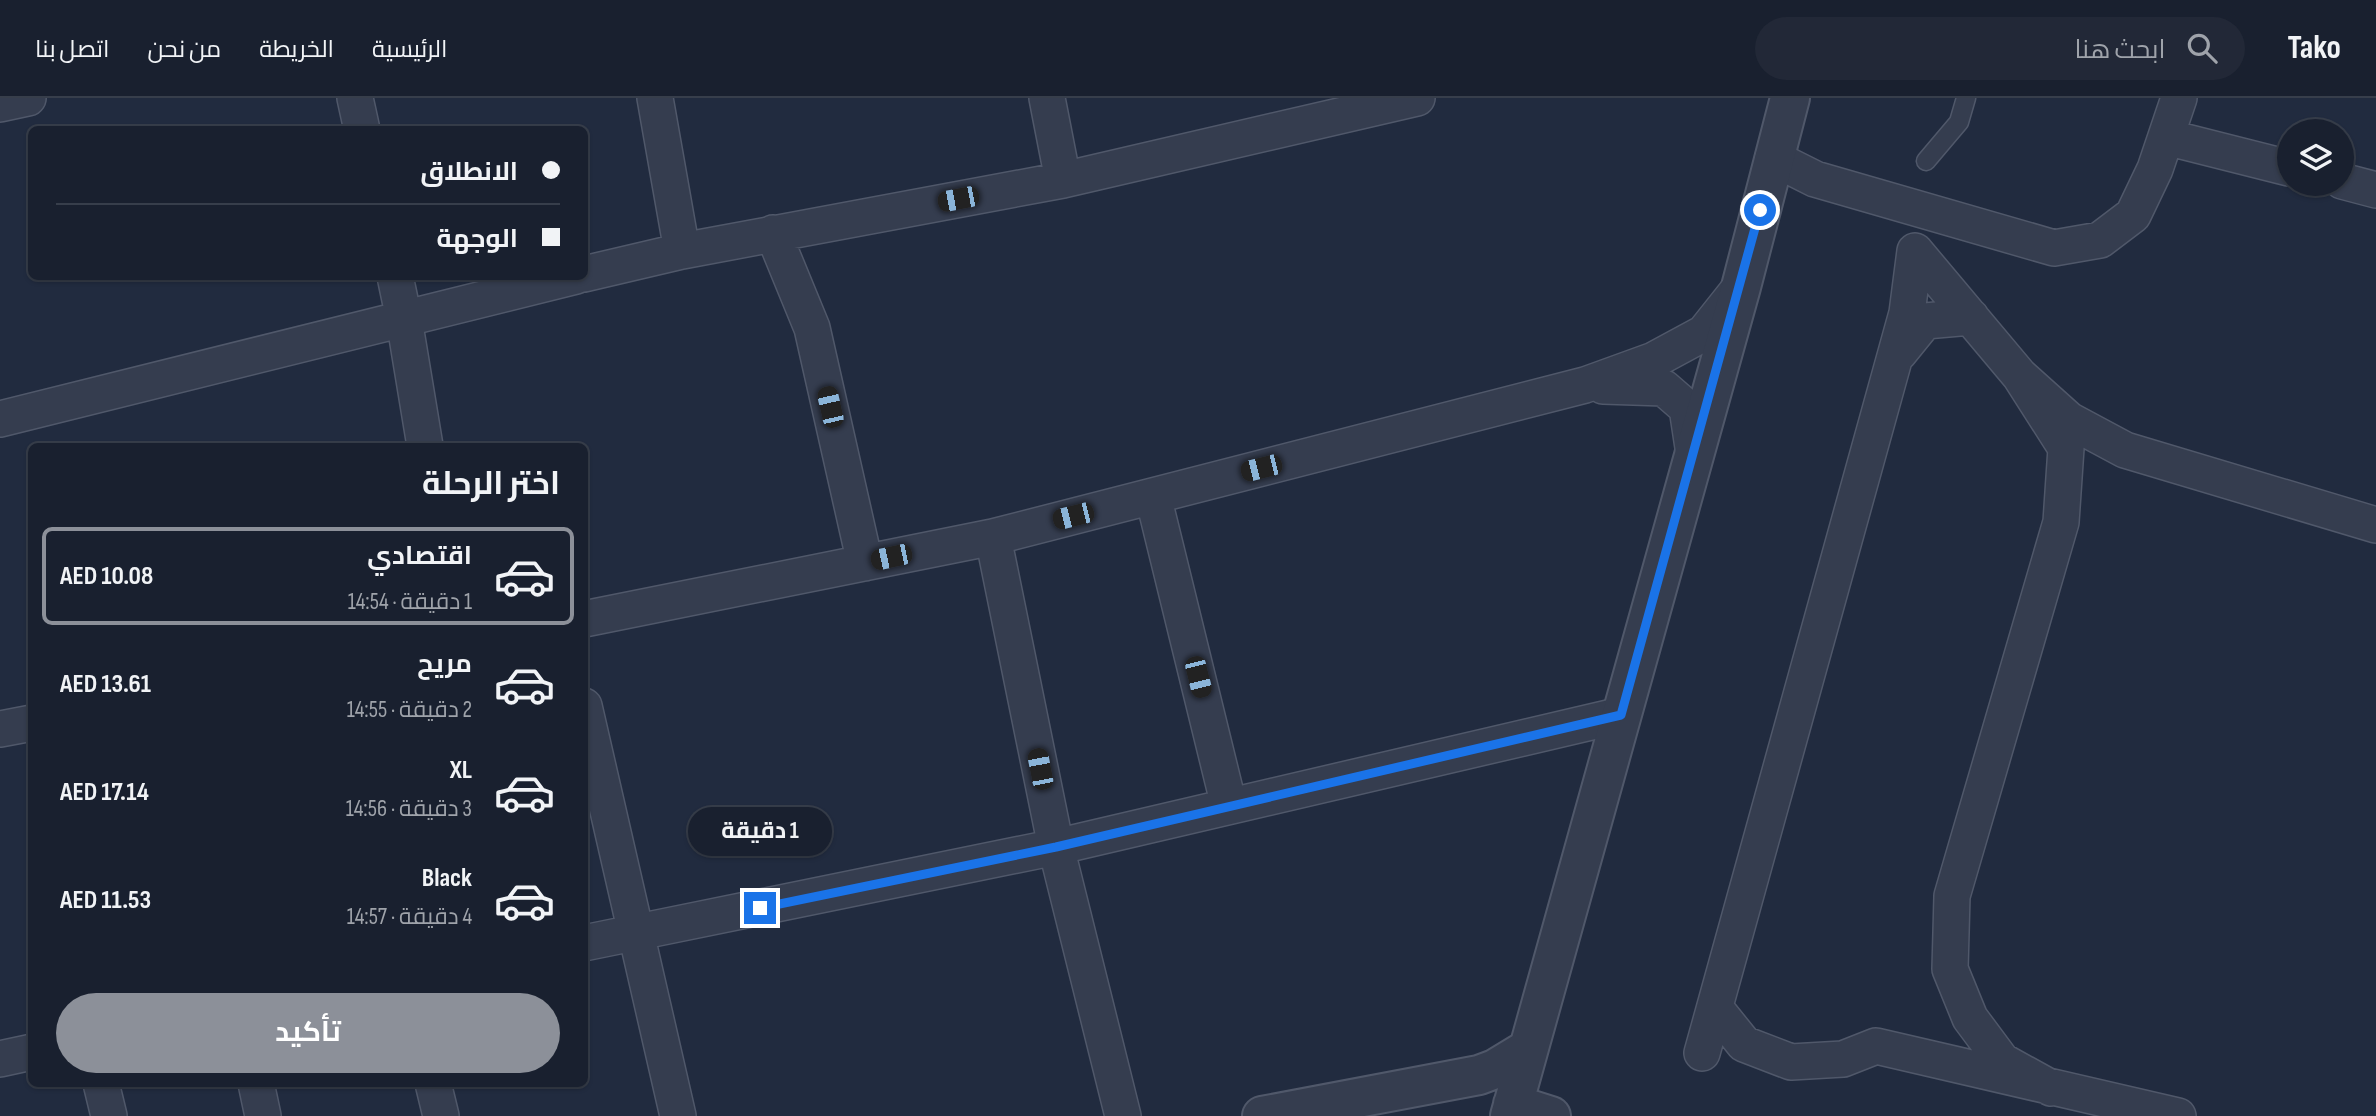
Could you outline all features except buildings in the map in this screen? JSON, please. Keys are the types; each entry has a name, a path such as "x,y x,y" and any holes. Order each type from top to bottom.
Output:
{"street":[{"path":"0,104 28,98"},
{"path":"355,98 361,126"},
{"path":"655,98 682,251"},
{"path":"1047,98 1063,180"},
{"path":"588,274 682,251 1063,180 1417,98"},
{"path":"1509,1112 1741,287 1790,98"},
{"path":"1773,158 1815,179 2054,248 2100,240 2133,215 2155,169 2179,98"},
{"path":"2166,136 2277,165"},
{"path":"2354,184 2376,190"},
{"path":"1873,196 1915,251 2020,376 2066,448 2062,522 1952,896 1950,969 1970,1018 2002,1061 2051,1088"},
{"path":"1702,1053 1907,313 1918,225 1932,213"},
{"path":"774,233 812,328 865,563"},
{"path":"396,280 425,443"},
{"path":"0,419 560,280"},
{"path":"588,618 993,537 1585,385 1654,360 1704,333 1741,287"},
{"path":"1892,361 1925,321 1971,317"},
{"path":"2020,376 2069,420 2125,450 2376,525"},
{"path":"1585,385 1664,388 1687,408 1693,454"},
{"path":"1153,496 1229,806"},
{"path":"993,537 1056,847 1123,1116"},
{"path":"588,942 1056,847 1621,715"},
{"path":"588,724 678,1116"},
{"path":"1715,1008 1744,1044 1791,1062 1843,1059 1876,1046 2178,1116"},
{"path":"1262,1116 1479,1075 1495,1069 1528,1049"},
{"path":"0,1059 28,1053"},
{"path":"1449,1080 1509,1112 1551,1116"},
{"path":"102,1087 109,1116"},
{"path":"257,1087 263,1116"},
{"path":"434,1087 441,1116"}],"lane":[{"path":"1926,161 1959,122 1966,98"}],"route":[{"path":"760,908 1056,847 1621,715 1741,287 1760,210"}]}
